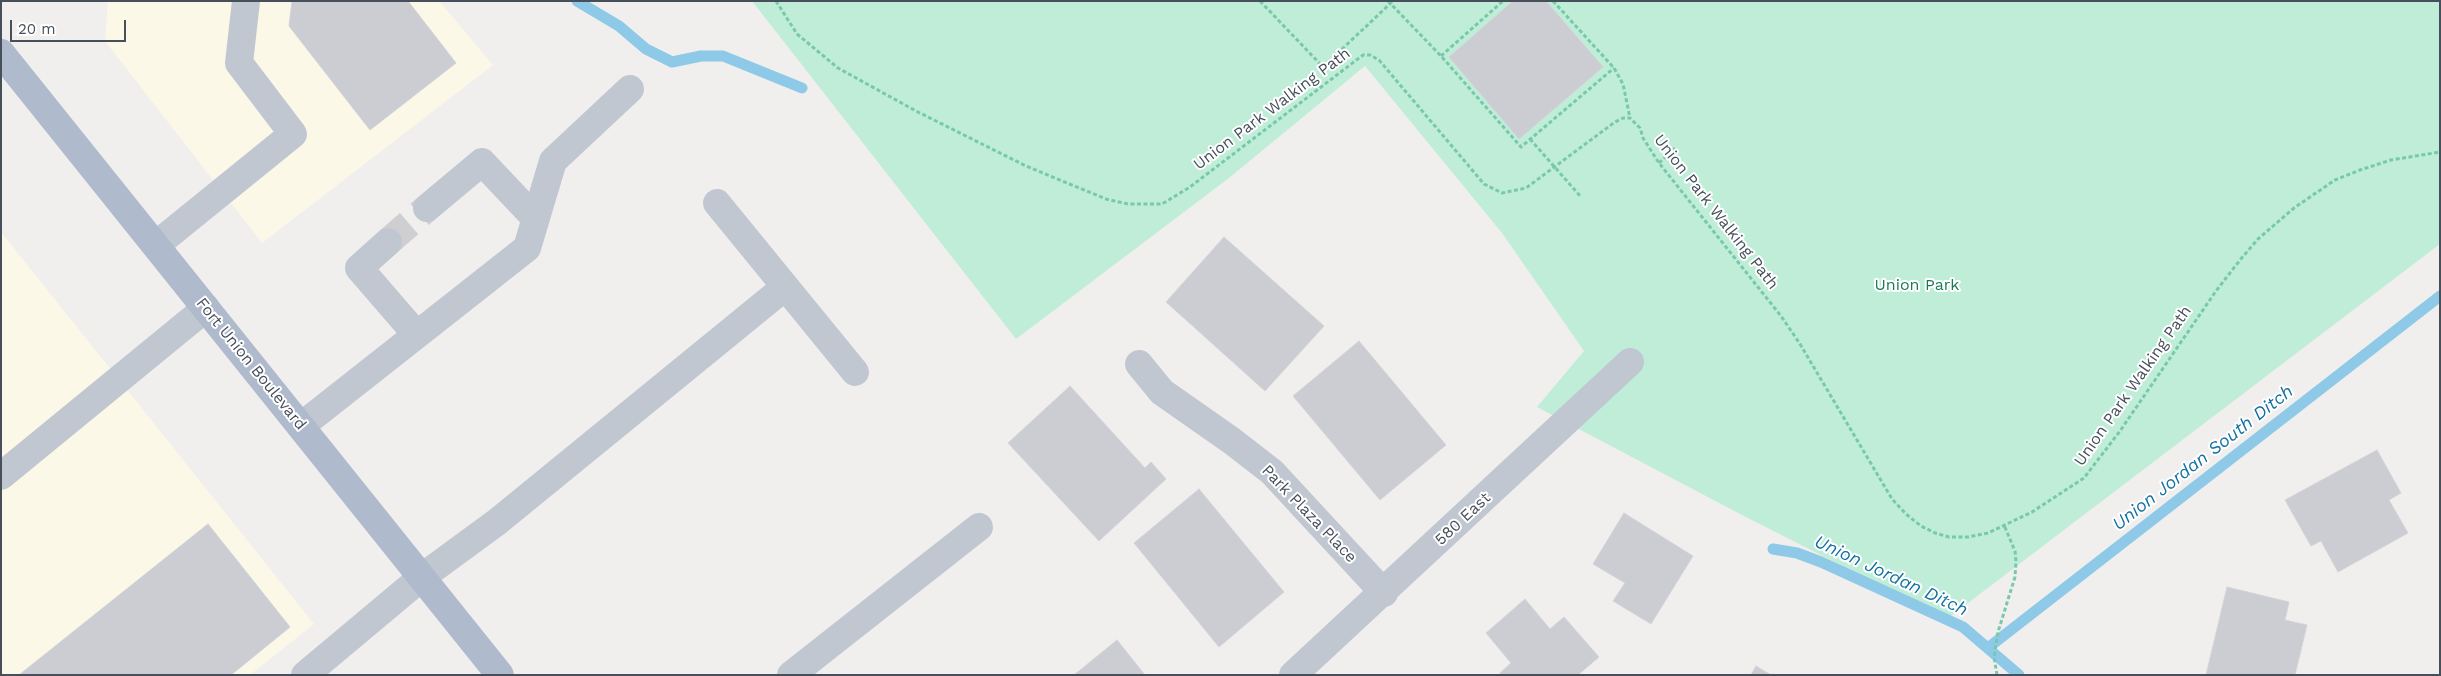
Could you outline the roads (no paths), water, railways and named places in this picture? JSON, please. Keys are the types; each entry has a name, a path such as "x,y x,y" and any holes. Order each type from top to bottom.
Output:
{"main road":[{"name":"Fort Union Boulevard","path":"1,53 500,675"}],"street":[{"path":"156,245 293,134 239,63 246,1"},
{"path":"301,426 527,248 553,161 630,89"},
{"path":"427,208 482,162 535,218"},
{"path":"717,203 855,372"},
{"path":"388,242 359,268 416,334"},
{"path":"305,675 422,577 497,522 785,286"},
{"path":"1,476 206,308"},
{"name":"580 East","path":"1294,675 1630,362"},
{"name":"Park Plaza Place","path":"1139,364 1162,392 1232,441 1272,472 1384,593"},
{"path":"791,675 980,527"}],"waterway":[{"name":"Union Jordan Ditch","path":"577,1 619,26 646,49 672,62 701,56 723,56 802,88"},
{"name":"Union Jordan South Ditch","path":"1989,647 2440,296"},
{"name":"Union Jordan Ditch","path":"1773,549 1797,553 1821,562 1963,627 2019,675"}],"tunnel":[{"path":"388,242 427,208"}],"park label":[{"name":"Union Park","path":"1917,285"}]}
